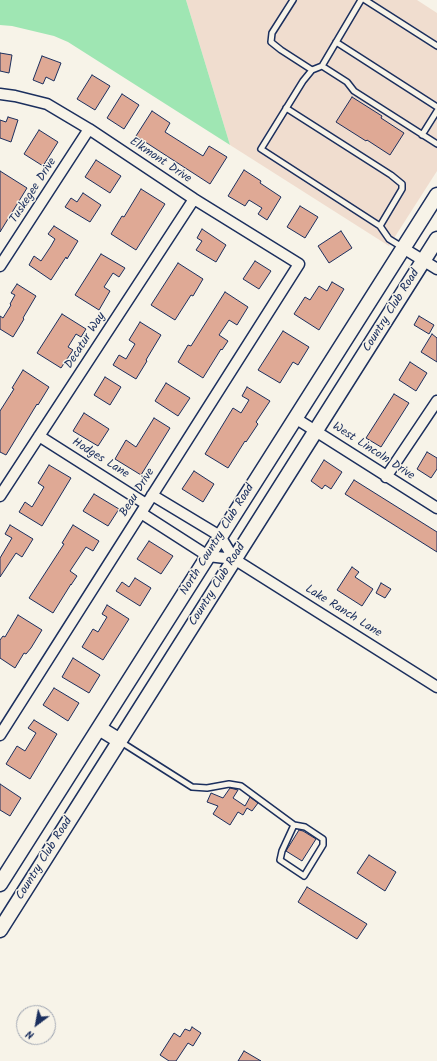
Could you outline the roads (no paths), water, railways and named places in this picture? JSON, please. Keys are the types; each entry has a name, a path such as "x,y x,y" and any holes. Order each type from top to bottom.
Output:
{"main road":[{"name":"North Country Club Road","path":"0,884 437,195"},
{"name":"Country Club Road","path":"0,930 437,239"},
{"path":"99,728 120,742"}],"street":[{"name":"Elkmont Drive","path":"0,94 47,104 89,129 194,199 299,264"},
{"name":"Tuskegee Drive","path":"0,266 89,129"},
{"name":"Decatur Way","path":"0,496 194,199"},
{"path":"403,248 437,269"},
{"name":"Beau Drive","path":"0,735 299,264"},
{"path":"386,477 437,401"},
{"name":"West Lincoln Drive","path":"295,418 437,508"},
{"name":"Hodges Lane","path":"39,436 144,509 208,556 234,559"},
{"path":"152,495 220,536 234,559"},
{"name":"Lake Ranch Lane","path":"234,559 437,687"}],"lane":[{"path":"293,0 272,33 271,42 312,70"},
{"path":"361,0 322,66 312,70 303,81 261,149 380,226 389,239 403,248"},
{"path":"365,0 437,46"},
{"path":"336,42 437,107"},
{"path":"322,66 347,82 354,91 437,144"},
{"path":"286,108 391,175 402,184 402,189 380,226"},
{"path":"422,135 437,111"},
{"path":"120,742 192,787 207,788 229,784 241,786 294,825 305,826 323,839 322,845 304,876 280,860 282,851 294,825"}]}
